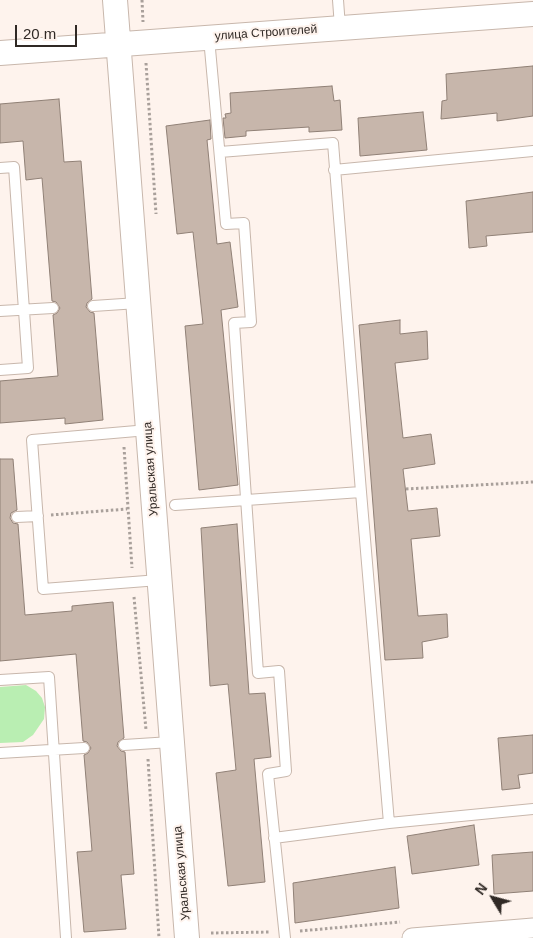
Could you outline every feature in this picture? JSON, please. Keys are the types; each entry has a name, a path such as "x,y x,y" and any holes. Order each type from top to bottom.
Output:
{"street":[{"name":"Уральская улица","path":"116,0 187,938"},
{"name":"улица Строителей","path":"0,53 533,14"},
{"path":"408,930 533,928"}],"lane":[{"path":"338,0 340,28"},
{"path":"209,38 226,224 244,223 251,322 234,323 258,673 279,671 286,771 268,774 284,935"},
{"path":"220,152 333,143 389,823"},
{"path":"334,170 533,151"},
{"path":"0,168 14,167 28,368 0,370"},
{"path":"93,306 138,303"},
{"path":"0,312 52,308"},
{"path":"148,430 32,440 43,589 159,580"},
{"path":"175,505 361,492"},
{"path":"17,517 38,516"},
{"path":"0,680 49,676 66,938"},
{"path":"124,745 171,742"},
{"path":"0,753 84,748"},
{"path":"274,838 389,823 533,809"}],"path":[{"path":"123,432 127,509 147,744 159,938"},
{"path":"406,489 533,482"},
{"path":"38,516 127,509"},
{"path":"211,933 284,935 408,930"}],"green space":[{"path":"26,685 36,691 42,698 45,707 44,719 33,735 23,742 0,743 0,687"}],"building":[{"path":"533,66 533,116 497,121 497,113 441,119 442,101 447,100 446,74"},
{"path":"332,86 334,101 340,100 342,130 309,132 309,127 246,131 246,136 225,138 223,118 226,118 225,114 231,113 230,93"},
{"path":"59,99 64,162 81,161 92,299 87,303 86,307 90,312 94,313 103,420 65,424 65,418 0,423 0,381 58,376 53,315 60,308 56,302 52,301 42,178 26,180 23,141 0,143 0,104"},
{"path":"423,112 427,150 360,156 358,118"},
{"path":"210,120 211,139 207,140 217,244 230,242 238,307 221,310 238,485 199,490 185,326 203,324 193,232 177,234 166,126"},
{"path":"533,192 533,232 486,236 487,246 469,248 466,201"},
{"path":"400,320 400,334 427,331 428,359 395,363 403,438 431,434 435,464 403,469 408,511 437,508 440,536 411,539 418,616 447,614 448,637 422,642 423,658 385,660 359,325"},
{"path":"0,459 13,459 17,510 11,513 10,518 13,523 18,524 25,615 72,611 72,606 113,602 124,738 118,742 117,746 121,751 125,752 134,874 121,875 126,929 84,932 77,852 92,851 84,755 91,748 87,742 83,741 76,654 0,661"},
{"path":"237,524 249,694 265,693 271,757 254,759 265,882 228,886 216,773 236,770 228,684 210,686 201,528"},
{"path":"533,735 533,773 518,775 520,788 502,790 498,738"},
{"path":"474,825 479,865 412,874 407,836"},
{"path":"533,852 533,891 494,894 492,855"},
{"path":"395,867 399,908 295,923 293,883"}]}
